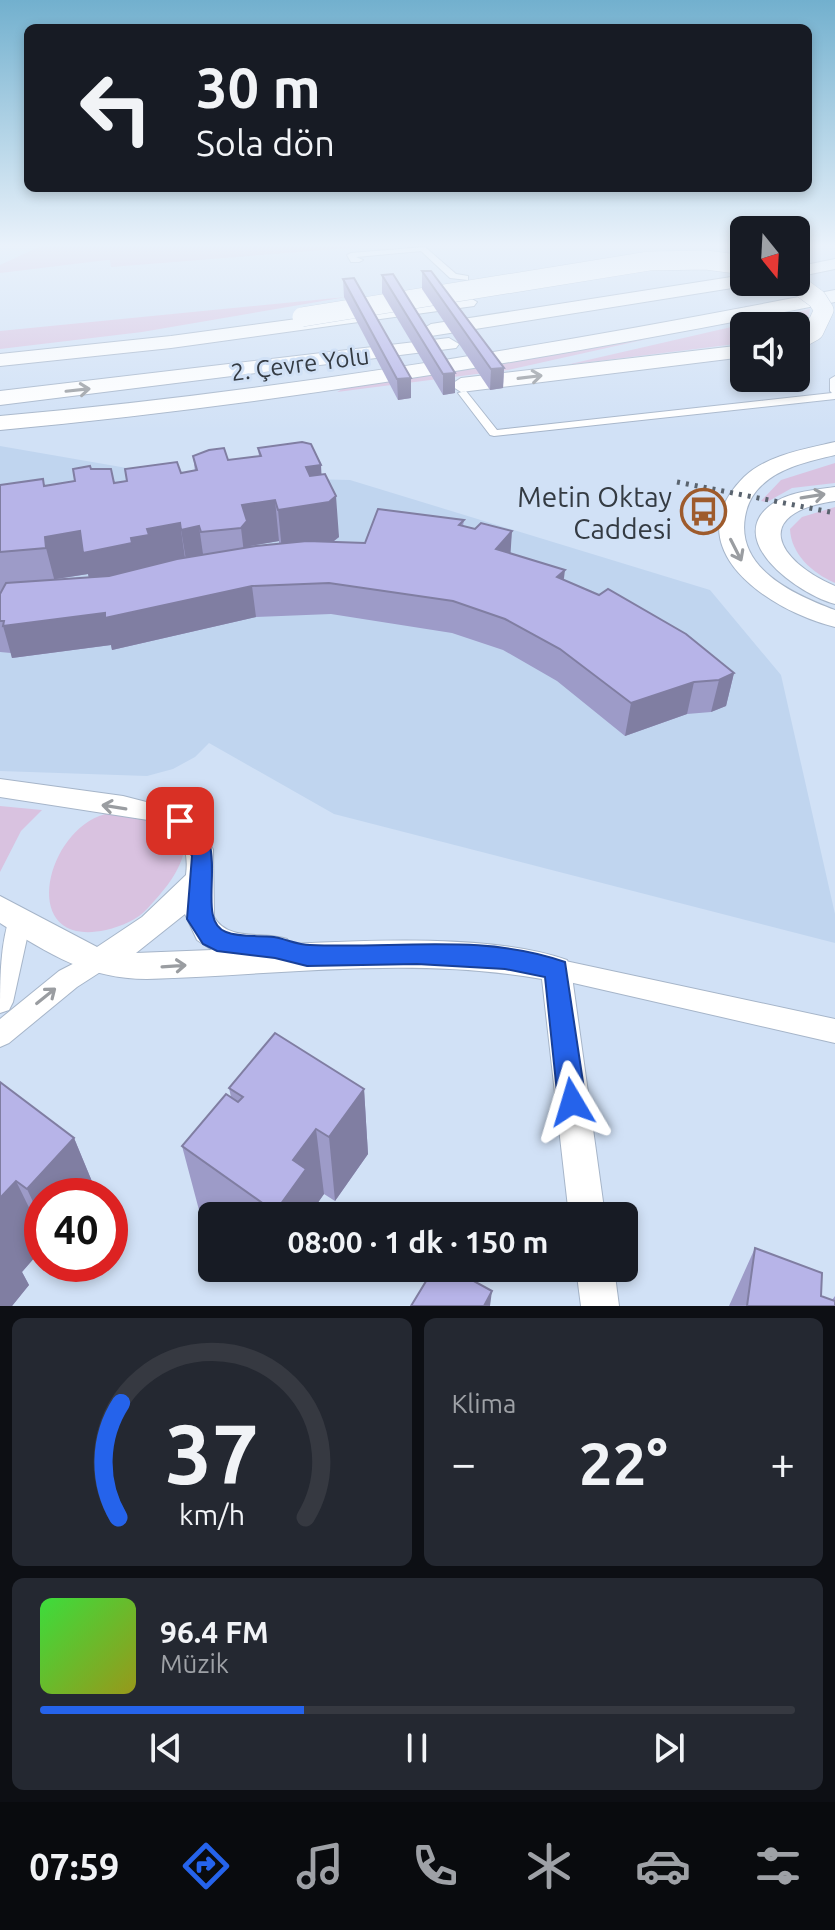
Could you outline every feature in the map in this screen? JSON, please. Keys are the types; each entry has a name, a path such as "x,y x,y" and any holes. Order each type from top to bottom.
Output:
{"highway":[{"path":"0,358 358,308"},
{"path":"0,358 370,325 492,308"},
{"name":"2. Çevre Yolu","path":"0,380 398,334 544,308"},
{"name":"2. Çevre Yolu","path":"0,398 387,353 685,308"},
{"path":"0,422 380,367 636,323 693,308"},
{"path":"0,422 222,399 414,372 769,308"},
{"path":"810,333 814,331 823,308"},
{"path":"0,432 230,413 730,353"}],"main road":[{"path":"835,448 776,465 744,487 732,503 728,530 741,561 774,592 835,619"},
{"path":"800,457 835,455"},
{"path":"835,494 796,500 778,511 768,530 768,544 776,559 794,575 835,596"}],"street":[{"path":"463,393 494,433 835,394 835,379"},
{"path":"0,788 154,812 180,821 194,836 203,856 199,919 212,937 226,944 275,947 307,956"},
{"path":"0,1035 68,979 138,940 174,909 200,879"},
{"path":"0,1002 10,914 44,939 96,962 161,967 307,956 417,954 505,959 835,1031"},
{"path":"556,969 585,1202"},
{"path":"597,1282 600,1306"}],"shaded area":[{"path":"235,308 282,308 142,332 0,349 0,331"},
{"path":"730,327 730,345 566,365"},
{"path":"647,339 508,370 337,392 346,387"},
{"path":"0,446 173,476 350,480 710,590 781,675 835,914 835,943 334,814 209,743 195,757 173,769 147,776 0,771"},
{"path":"835,463 835,483 792,488 767,502 761,501 781,480"},
{"path":"835,507 835,583 804,562 794,547 790,529 802,517"},
{"path":"0,806 42,810 21,831 0,872"},
{"path":"153,812 186,840 178,869 162,893 139,916 106,930 77,931 59,922 50,905 50,883 57,860 70,839 88,822 110,813"}],"building":[{"path":"359,308 371,308 411,378 397,379"},
{"path":"402,308 414,308 455,373 443,374"},
{"path":"448,308 459,308 504,368 491,369"},
{"path":"302,442 311,444 321,465 306,467 310,476 325,474 336,496 329,502 278,510 275,500 242,505 247,521 241,528 201,532 199,526 181,530 180,523 147,529 149,535 131,538 132,543 83,553 80,531 45,537 46,548 0,552 0,485 43,479 44,486 75,481 73,469 90,466 91,469 111,469 114,483 127,481 125,469 177,462 181,473 197,470 193,456 209,450 224,448 228,460 261,456 258,448"},
{"path":"378,509 464,520 459,525 475,529 481,523 512,531 496,549 565,570 557,577 599,595 608,589 686,634 734,673 719,680 694,682 631,703 560,649 505,619 453,601 329,583 252,586 105,618 105,613 3,626 4,621 0,621 0,594 6,583 109,576 177,559 256,546 307,541 365,543"},
{"path":"275,1033 364,1089 329,1137 316,1129 293,1160 306,1169 282,1202 261,1202 182,1146 226,1094 238,1102 243,1097 229,1088"},
{"path":"0,1082 74,1138 37,1178 24,1178 24,1187 16,1181 0,1198"},
{"path":"755,1248 822,1273 821,1296 835,1301 835,1306 747,1306"},
{"path":"426,1282 476,1282 492,1291 484,1306 411,1306"}],"railway":[{"path":"677,482 835,513"}],"place":[{"name":"Metin Oktay Caddesi","path":"703,512"}],"route":[{"path":"180,821 194,836 203,856 197,909 199,919 212,937 226,944 275,947 307,956 417,954 505,959 556,969 572,1102"}]}
